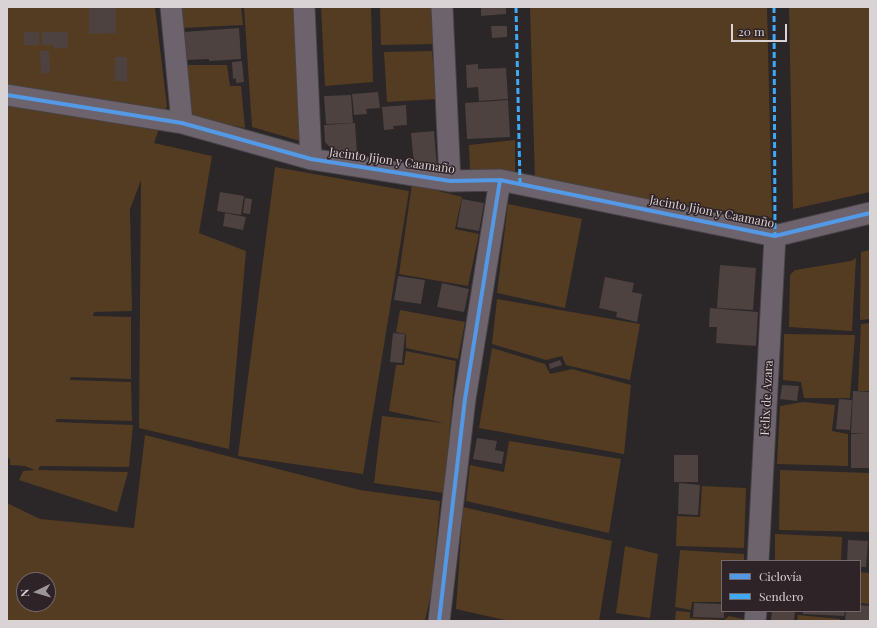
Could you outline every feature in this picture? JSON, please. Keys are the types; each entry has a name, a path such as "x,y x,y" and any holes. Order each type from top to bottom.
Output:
{"street":[{"path":"171,7 182,123"},
{"path":"304,7 311,159"},
{"path":"442,7 450,181"},
{"name":"Jacinto Jijon y Caamaño","path":"7,95 182,123 311,159 450,181 500,180 775,236 870,213"},
{"path":"439,621 465,399 500,180"},
{"name":"Felix de Azara","path":"758,560 775,236"}],"shaded area":[{"path":"7,7 155,7 167,106 154,143 212,156 199,233 246,251 229,449 139,428 141,180 130,209 132,311 94,312 93,316 131,317 131,379 71,377 70,380 131,382 132,421 57,419 55,422 133,425 129,467 40,466 38,470 128,472 117,512 19,480 23,471 35,470 25,466 10,465 10,459 7,457"},
{"path":"179,7 241,7 243,25 181,28"},
{"path":"244,7 297,7 300,141 252,127"},
{"path":"321,7 371,7 373,82 325,86"},
{"path":"380,7 436,7 436,44 381,45"},
{"path":"530,7 767,7 772,218 535,182"},
{"path":"789,7 870,7 870,192 793,209"},
{"path":"432,51 436,99 387,102 384,52"},
{"path":"187,65 227,65 230,86 241,86 245,128 193,117"},
{"path":"515,140 515,177 470,171 469,145"},
{"path":"275,167 409,191 363,474 238,456"},
{"path":"412,184 462,197 455,229 479,234 468,286 399,274"},
{"path":"508,204 582,219 565,308 497,293"},
{"path":"870,250 870,319 860,320 861,252"},
{"path":"856,258 852,331 789,327 790,275 795,270 851,261"},
{"path":"497,299 640,324 630,380 566,365 562,356 546,360 492,344"},
{"path":"400,310 465,322 458,359 406,348 406,334 396,332"},
{"path":"870,323 870,391 858,391 861,324"},
{"path":"784,334 855,335 850,398 804,398 801,382 783,380"},
{"path":"492,348 545,364 550,374 572,369 631,385 624,454 479,428"},
{"path":"406,351 456,361 444,493 374,483 382,416 444,423 389,411 396,365 404,365"},
{"path":"803,402 835,405 832,431 848,434 848,466 777,464 780,406"},
{"path":"145,435 360,490 440,501 432,589 425,621 7,621 7,503 40,519 134,528"},
{"path":"509,441 621,459 609,533 466,501 470,465 504,472"},
{"path":"780,470 870,473 870,532 779,530"},
{"path":"702,486 746,488 744,548 676,546 677,516 700,517"},
{"path":"463,507 612,541 599,621 509,621 456,609"},
{"path":"775,534 842,537 841,560 775,560"},
{"path":"625,546 658,554 650,618 616,613"},
{"path":"680,550 744,554 744,560 721,560 721,602 692,602 691,610 675,607"},
{"path":"870,563 870,604 861,603 861,572 869,573"},
{"path":"676,611 690,612 690,618 724,620 729,616 743,619 743,621 675,621"},
{"path":"798,615 840,619 840,621 797,621"}],"building":[{"path":"89,7 116,7 116,33 89,34"},
{"path":"481,7 506,7 506,14 481,16"},
{"path":"491,26 507,26 507,37 492,38"},
{"path":"239,28 241,59 209,61 209,59 185,60 183,32"},
{"path":"24,32 39,32 39,45 24,45"},
{"path":"42,32 68,32 68,48 54,48 54,45 42,45"},
{"path":"40,51 49,51 50,73 41,73"},
{"path":"115,57 127,57 127,81 115,81"},
{"path":"242,61 244,82 236,83 236,78 233,79 232,62"},
{"path":"478,64 478,69 506,68 508,99 479,101 478,87 467,88 466,65"},
{"path":"378,92 380,108 366,109 367,114 354,115 352,94"},
{"path":"351,95 353,123 326,124 324,96"},
{"path":"508,100 510,137 467,139 465,103"},
{"path":"406,105 407,125 393,126 394,129 384,130 382,107"},
{"path":"355,123 357,154 338,156 325,142 324,125"},
{"path":"434,131 437,168 414,165 411,133"},
{"path":"220,192 244,196 241,215 217,211"},
{"path":"245,198 252,199 250,214 243,213"},
{"path":"462,199 484,203 479,231 457,227"},
{"path":"225,213 246,217 243,230 223,226"},
{"path":"720,265 756,268 753,310 717,308"},
{"path":"398,276 425,280 421,304 394,300"},
{"path":"605,277 634,283 632,292 642,294 637,322 616,317 617,312 599,308"},
{"path":"442,283 469,289 464,312 437,307"},
{"path":"710,308 758,312 756,346 716,343 717,327 709,327"},
{"path":"393,333 405,334 402,363 390,362"},
{"path":"560,360 562,365 550,369 549,364"},
{"path":"782,385 799,386 797,401 780,399"},
{"path":"853,391 870,392 870,468 851,468 851,434 866,434 851,433"},
{"path":"839,399 852,400 850,430 836,429"},
{"path":"477,438 497,441 495,450 504,452 502,464 473,459"},
{"path":"674,455 698,455 698,482 674,482"},
{"path":"679,483 700,485 698,515 678,514"},
{"path":"848,540 868,541 866,567 861,567 861,560 847,560"},
{"path":"694,603 721,604 721,612 724,612 724,618 693,617"},
{"path":"861,605 870,606 870,621 845,621 846,612 861,612"},
{"path":"772,612 795,612 794,621 771,621"},
{"path":"803,612 845,612 844,616 803,614"}],"marked path":[{"path":"516,7 520,183"},
{"path":"774,7 775,236"}],"cycle path":[{"path":"7,95 182,123 311,159 450,181 500,180 775,236 870,213"},
{"path":"439,621 465,399 500,180"}]}
